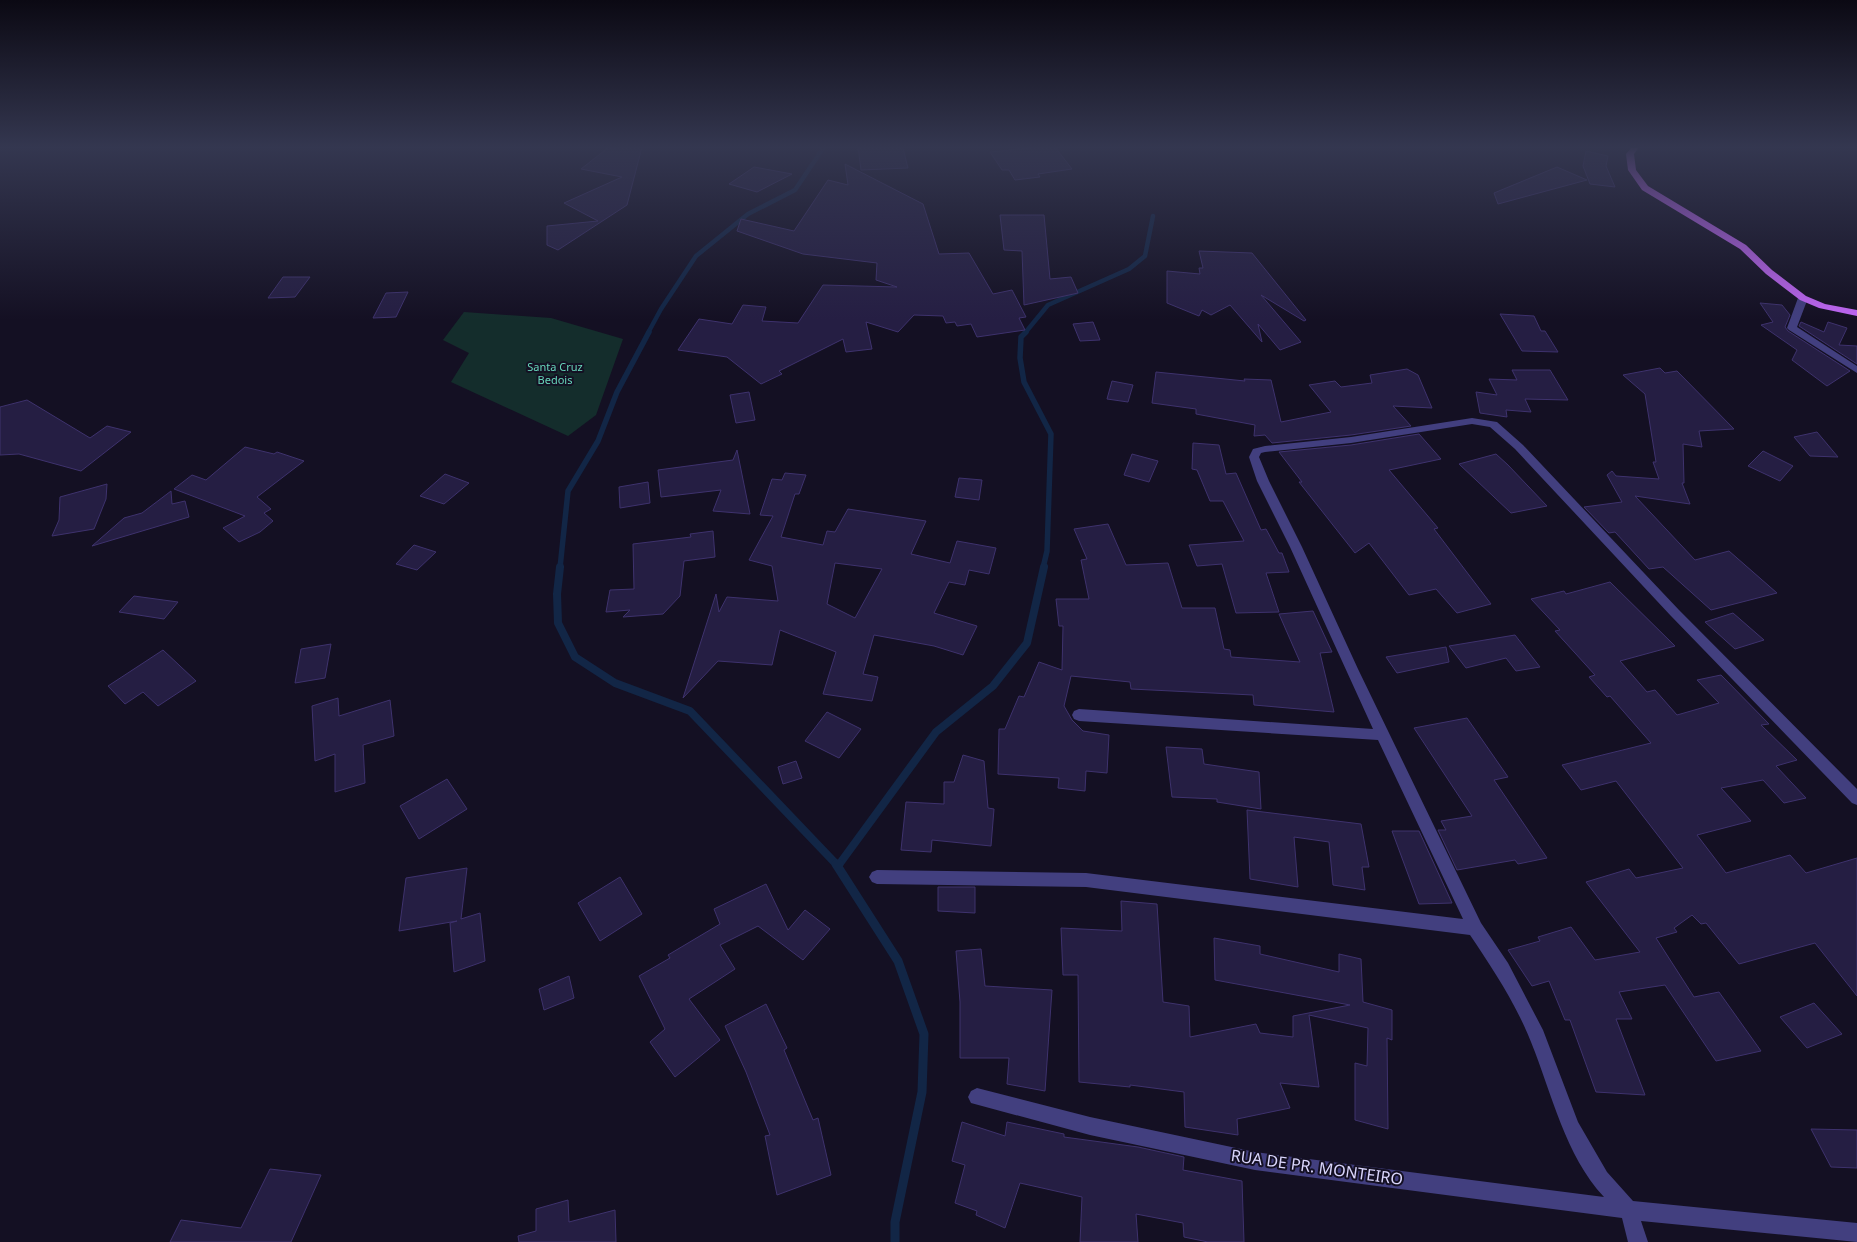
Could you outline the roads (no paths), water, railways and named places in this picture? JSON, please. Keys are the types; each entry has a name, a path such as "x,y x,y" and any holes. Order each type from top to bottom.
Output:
{"main road":[{"path":"1673,205 1743,247 1769,272 1803,298 1822,306 1857,313"}],"street":[{"path":"1803,298 1792,328 1857,370"},
{"path":"1638,1242 1629,1210 1600,1178 1571,1127 1537,1036 1502,969 1475,928 1382,735 1296,547 1263,482 1254,457 1257,451 1351,440 1454,423 1484,422 1500,429 1668,606 1857,799"},
{"path":"1079,716 1382,735"},
{"path":"878,877 1086,880 1475,928"},
{"name":"RUA DE PR. MONTEIRO","path":"977,1097 1090,1126 1255,1161 1495,1190 1629,1210 1857,1233"}],"waterway":[{"path":"648,333 661,309 696,256 748,214 766,205"},
{"path":"1025,333 1048,305 1129,269 1145,256 1153,216"},
{"path":"560,568 568,491 598,441 617,392 649,332"},
{"path":"1025,333 1021,337 1020,358 1024,382 1051,434 1047,551 1043,568"},
{"path":"560,567 557,594 558,623 575,657 615,683 690,711 838,866"},
{"path":"838,866 936,732 993,686 1027,643 1044,567"},
{"path":"836,864 898,961 924,1034 922,1092 895,1222 895,1242"}],"park label":[{"name":"Santa Cruz Bedois","path":"555,373"}]}
